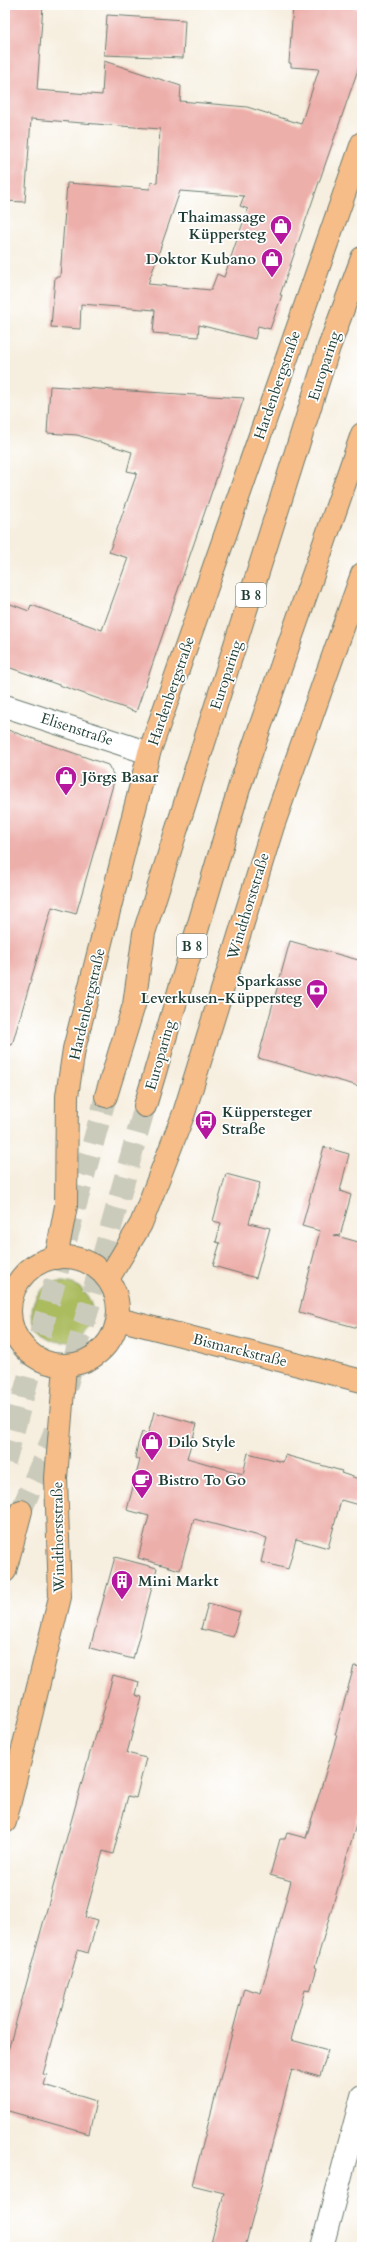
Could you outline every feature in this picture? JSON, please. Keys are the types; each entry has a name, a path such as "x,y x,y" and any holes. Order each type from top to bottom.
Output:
{"main road":[{"name":"Hardenbergstraße","path":"56,1258 66,1206 67,1096 74,1049 149,753 362,143"},
{"name":"Europaring","path":"106,1096 134,1005 144,933 329,347 362,258"},
{"name":"Europaring","path":"145,1106 240,785 362,434"},
{"name":"Windthorststraße","path":"108,1279 141,1224 184,1113 273,826 362,574"},
{"path":"56,1258 82,1260 96,1267 108,1279 116,1295 118,1319 114,1334 97,1354 82,1362 65,1366 48,1363 35,1357 21,1344 9,1337 9,1295 26,1273 38,1264 56,1258"},
{"name":"Bismarckstraße","path":"118,1319 362,1381"},
{"name":"Windthorststraße","path":"5,1822 60,1597 56,1478 65,1366"},
{"path":"5,1570 21,1511"}],"street":[{"name":"Elisenstraße","path":"5,706 149,753"},
{"path":"322,2247 362,2096"}],"green space":[{"path":"62,1282 79,1287 87,1295 92,1312 87,1329 79,1337 62,1342 45,1337 37,1329 32,1312 37,1295 45,1287"}],"building":[{"path":"5,5 43,5 37,90 102,95 104,61 181,86 180,101 247,107 301,124 319,69 291,67 291,63 289,63 293,5 347,5 362,10 362,58 280,295 282,295 270,329 258,326 255,339 199,325 198,337 153,333 155,310 81,304 80,329 51,327 55,277 60,277 67,183 150,189 151,182 157,183 160,129 31,119 25,202 5,201","holes":["180,191 244,196 240,206 248,209 224,277 217,274 211,290 148,284"]},
{"path":"107,15 185,20 183,58 104,55"},
{"path":"50,386 244,398 136,712 5,666 5,602 29,611 31,605 102,630 128,558 109,552 137,473 127,471 132,452 77,435 47,433"},
{"path":"5,729 108,765 115,778 76,914 52,907 12,1045 5,1044"},
{"name":"Sparkasse Leverkusen-Küppersteg","path":"290,941 362,961 362,1087 258,1058"},
{"path":"324,1147 349,1154 340,1191 351,1195 340,1236 333,1235 362,1243 362,1329 299,1312 320,1231 302,1226"},
{"path":"226,1174 260,1183 249,1223 270,1228 256,1278 213,1266 220,1243 216,1242 221,1223 213,1221"},
{"path":"154,1412 197,1424 187,1458 243,1474 248,1453 283,1462 285,1455 342,1471 341,1473 362,1480 362,1506 341,1500 328,1548 296,1539 288,1569 261,1562 267,1538 194,1519 180,1570 138,1558 149,1516 127,1510 140,1460 135,1458 138,1444 142,1432 148,1434"},
{"name":"Mini Markt","path":"115,1557 157,1568 133,1659 90,1648"},
{"path":"208,1603 240,1612 233,1637 201,1629"},
{"path":"354,1666 362,1667 362,1804 315,1967 317,1968 310,1991 305,1990 291,2040 328,2050 320,2077 292,2069 245,2247 210,2247 224,2193 192,2185 244,1988 261,1993 291,1881 270,1875 280,1839 285,1839 287,1833 306,1838 337,1735 335,1735"},
{"path":"113,1675 139,1682 136,1695 142,1697 127,1753 146,1758 136,1798 128,1796 113,1854 103,1851 85,1917 98,1920 88,1953 78,1950 43,2074 47,2075 44,2085 96,2101 89,2134 5,2110 5,2056 9,2047 96,1731 98,1732"}],"tunnel":[{"path":"5,1462 106,1096"},
{"path":"66,1388 145,1106"},
{"path":"21,1511 52,1439 57,1422"}],"place":[{"name":"Thaimassage Küppersteg","path":"281,246"},
{"name":"Doktor Kubano","path":"272,278"},
{"name":"Jörgs Basar","path":"66,796"},
{"name":"Sparkasse Leverkusen-Küppersteg","path":"317,1010"},
{"name":"Küppersteger Straße","path":"206,1140"},
{"name":"Dilo Style","path":"152,1462"},
{"name":"Bistro To Go","path":"142,1500"},
{"name":"Mini Markt","path":"122,1600"}]}
